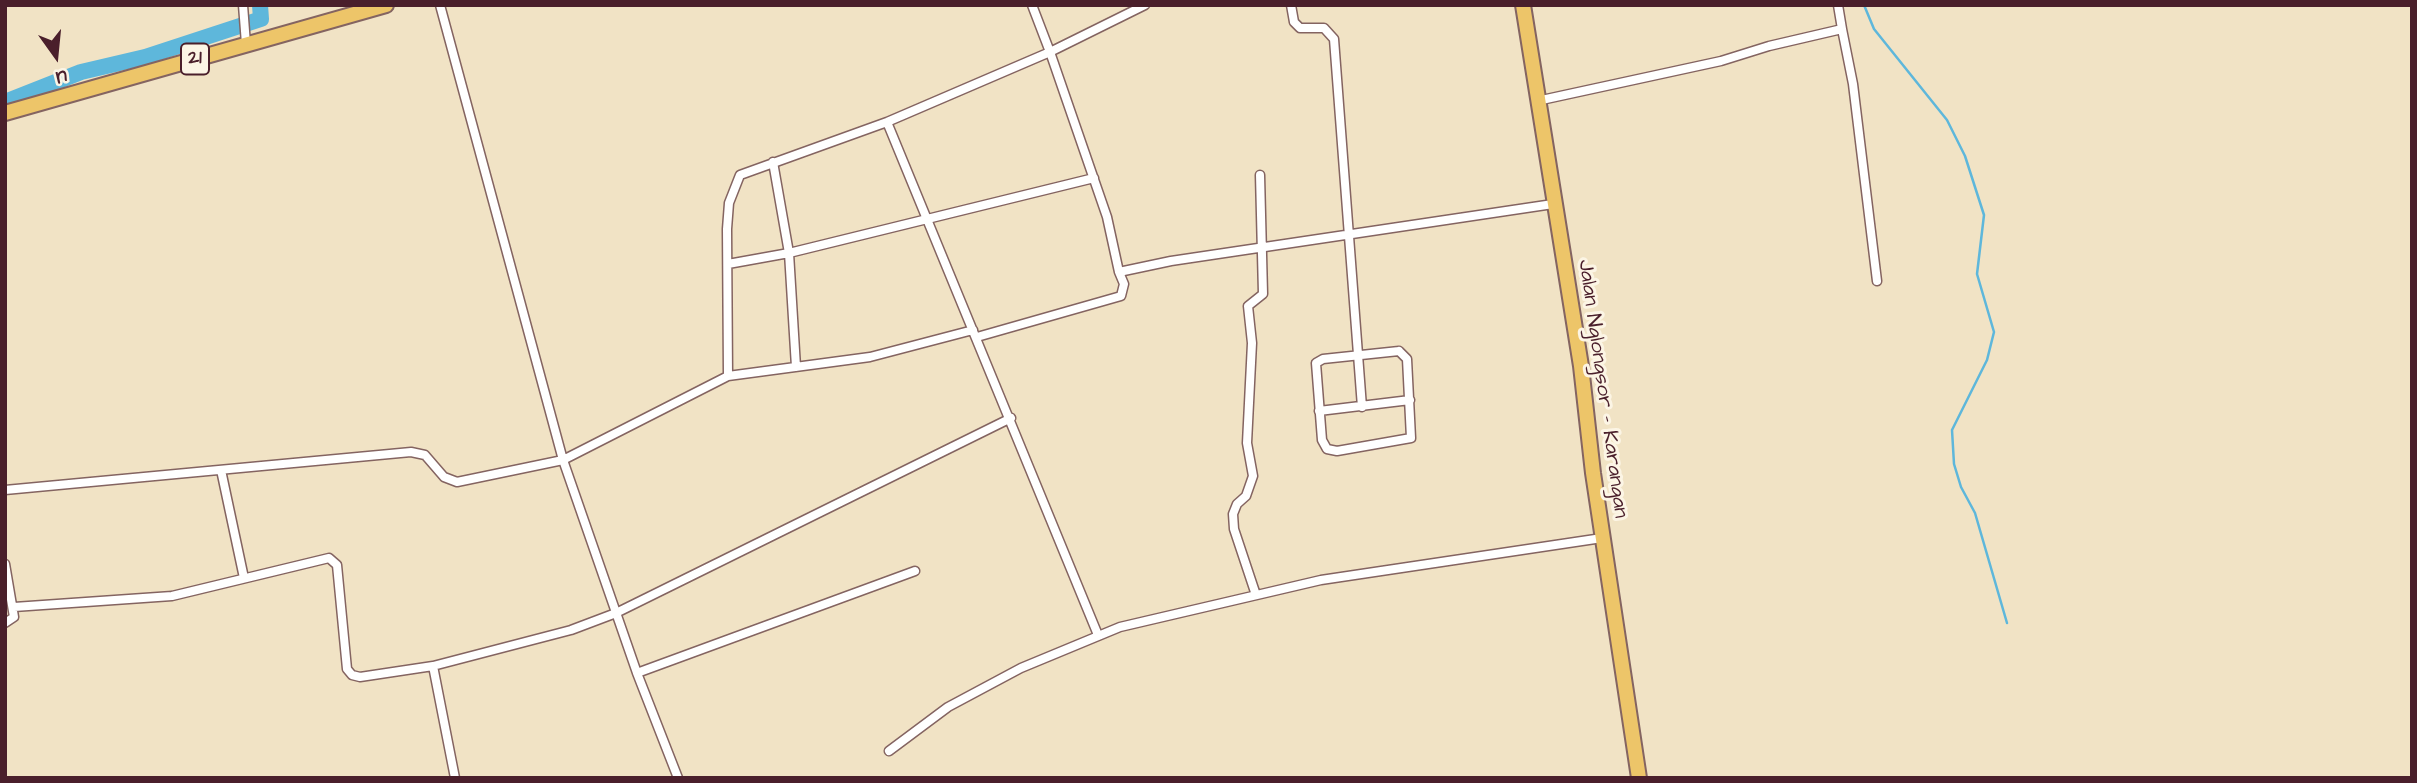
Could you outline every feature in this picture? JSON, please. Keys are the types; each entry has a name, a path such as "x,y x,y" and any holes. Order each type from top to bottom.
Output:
{"highway":[{"name":"21","path":"5,113 246,37 386,5"},
{"name":"Jalan Nglongsor - Karangan","path":"1524,5 1553,204 1581,366 1602,538 1639,778"}],"street":[{"path":"243,5 246,37"},
{"path":"440,5 563,460 676,777"},
{"path":"5,490 419,452 444,477 457,482 563,460 728,376 870,357 1121,296 1124,284 1107,217 1032,5"},
{"path":"728,376 727,229 734,186 740,175 972,88 1145,5"},
{"path":"1291,5 1294,22 1310,29 1324,28 1334,39 1362,407"},
{"path":"1838,5 1853,84 1877,281"},
{"path":"1537,101 1721,61 1842,29"},
{"path":"887,122 1098,635"},
{"path":"773,162 789,253 796,367"},
{"path":"1256,595 1234,529 1233,514 1237,504 1246,496 1253,476 1247,443 1252,342 1248,306 1263,294 1260,175"},
{"path":"728,264 789,253 1094,178"},
{"path":"1119,272 1553,204"},
{"path":"1404,352 1407,359 1410,400 1411,438 1337,451 1324,446 1316,363 1357,354 1404,352"},
{"path":"1320,411 1410,400"},
{"path":"14,607 159,598 329,558 337,565 347,669 352,675 360,677 433,666 571,630 617,613 1011,418"},
{"path":"221,470 244,578"},
{"path":"889,751 948,707 1021,668 1120,627 1321,580 1602,538"},
{"path":"5,564 14,607 14,617 5,623"},
{"path":"637,673 915,571"},
{"path":"433,666 455,778"}],"waterway":[{"path":"5,102 81,72 145,57 261,19 260,5"},
{"path":"1864,5 1874,29 1947,120 1965,156 1984,215 1977,274 1994,332 1987,360 1952,430 1954,464 1961,487 1975,513 2007,623"}]}
